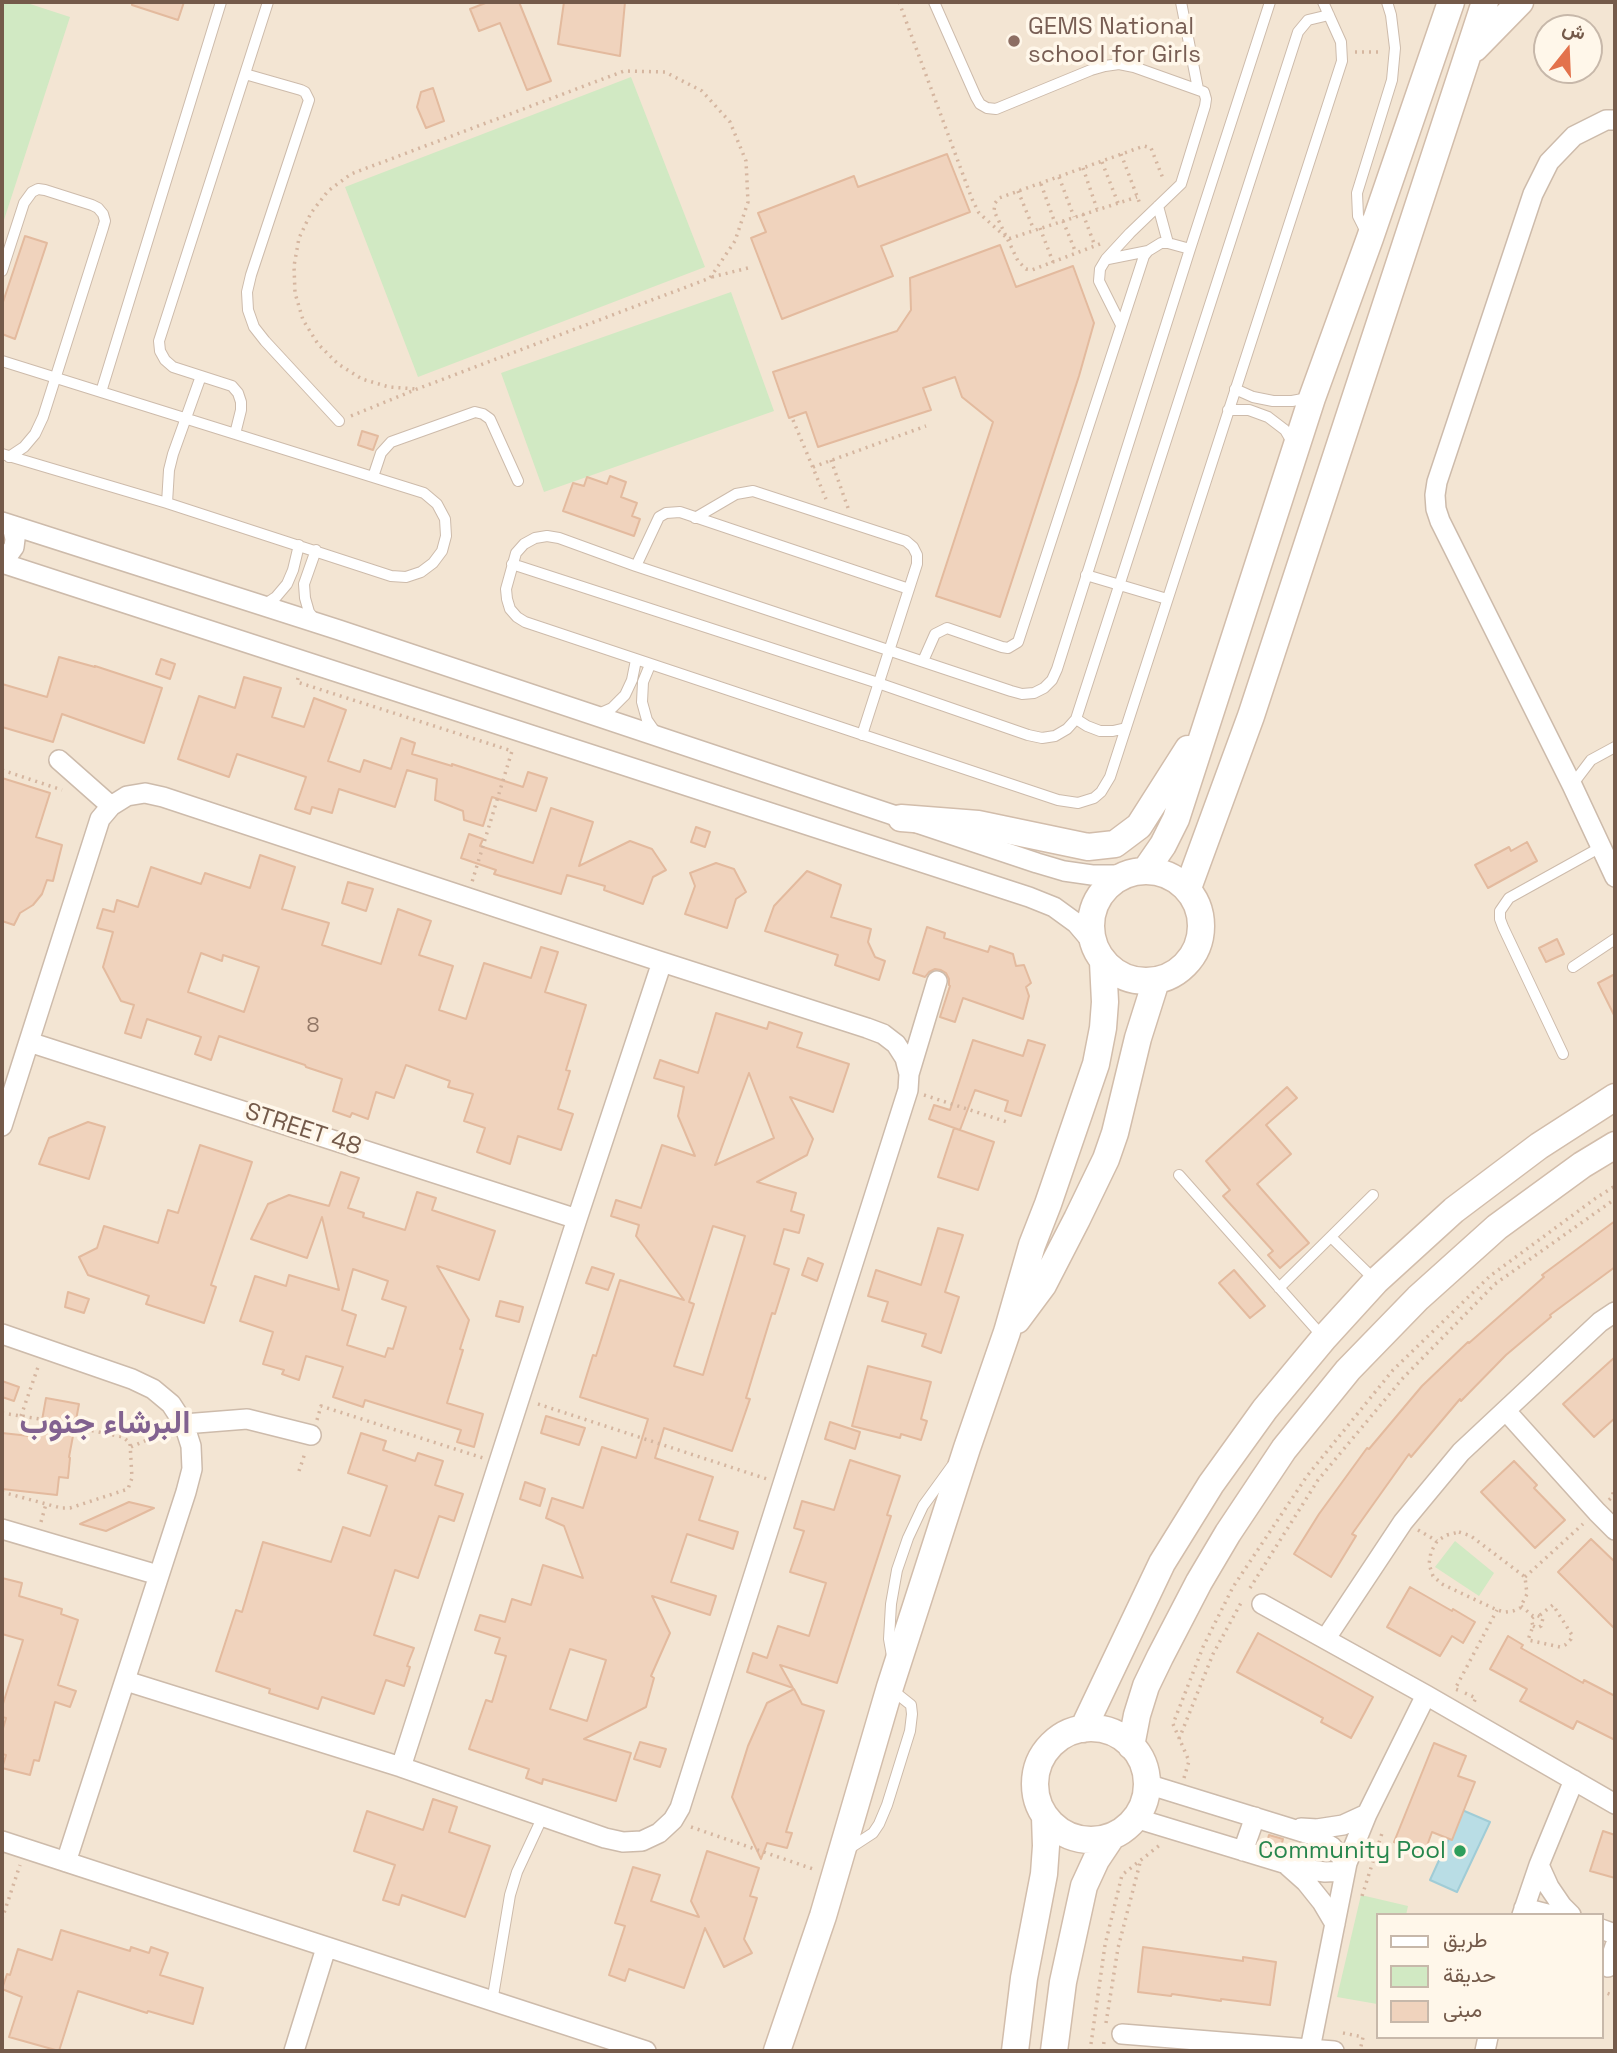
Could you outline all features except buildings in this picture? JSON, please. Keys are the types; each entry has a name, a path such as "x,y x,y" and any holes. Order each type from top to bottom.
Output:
{"street":[{"path":"777,2051 838,1865 967,1448 1007,1332 1032,1245 1096,1063 1104,1015 1098,952 1090,923 1096,903 1107,886 1135,873 1163,845 1176,819 1312,398 1451,2"},
{"path":"1188,888 1251,716 1485,2"},
{"path":"1469,54 1520,2"},
{"path":"1615,120 1606,121 1574,136 1549,162 1538,183 1437,482 1435,495 1440,522 1572,785 1615,877"},
{"path":"5,523 1064,871 1092,875 1161,873 1188,888 1200,911 1202,934 1194,956 1177,973 1156,981 1136,981 1118,974 1076,923 1054,907 2,561 14,547 15,538 13,530 5,523"},
{"path":"901,818 978,824 1088,847 1115,844 1139,826 1211,712"},
{"path":"59,760 111,806"},
{"path":"2,1126 100,819 111,806 127,796 145,793 883,1034 896,1044 905,1058 909,1082"},
{"path":"401,1767 662,962"},
{"path":"126,1681 401,1767 623,1842 642,1841 659,1833 673,1820 680,1808 909,1082 937,981"},
{"path":"1007,1332 1043,1284 1106,1159 1156,981"},
{"name":"STREET 48","path":"29,1042 577,1219"},
{"path":"1083,1729 1162,1563 1211,1484 1249,1430 1324,1338 1376,1281 1454,1210 1539,1146 1615,1097"},
{"path":"1131,1746 1146,1686 1199,1582 1228,1533 1292,1439 1348,1370 1419,1298 1497,1227 1582,1165 1615,1145"},
{"path":"1326,1638 1424,1494 1461,1452 1600,1322 1615,1312"},
{"path":"2,1334 132,1379 153,1389 171,1404 184,1424 191,1446 192,1469 66,1862"},
{"path":"1506,1411 1615,1530"},
{"path":"184,1424 247,1419 311,1435"},
{"path":"2,1528 158,1575"},
{"path":"1262,1604 1615,1804"},
{"path":"1310,2049 1346,1867 1367,1814 1426,1695"},
{"path":"1083,1729 1101,1729 1117,1735 1131,1746 1140,1757 1147,1784 1142,1808 1135,1818 1112,1836 1098,1840 1075,1838 1055,1828 1045,1817 1037,1800 1035,1781 1039,1762 1049,1746 1065,1734 1083,1729"},
{"path":"1523,1911 1574,1780"},
{"path":"1147,1784 1312,1835 1332,1847 1346,1867"},
{"path":"1291,1828 1318,1829 1343,1825 1367,1814"},
{"path":"1015,2051 1024,1978 1044,1874 1045,1817"},
{"path":"1243,1851 1255,1817"},
{"path":"1135,1818 1314,1870 1346,1867"},
{"path":"1054,2051 1063,1982 1084,1886 1096,1860 1112,1836"},
{"path":"2,1841 646,2051"},
{"path":"1284,1863 1306,1882 1335,1924"},
{"path":"1539,1865 1549,1887 1569,1913"},
{"path":"1608,1967 1615,1946"},
{"path":"294,2051 326,1948"},
{"path":"1122,2034 1199,2045 1334,2051"}],"lane":[{"path":"101,391 221,2"},
{"path":"235,434 242,401 238,393 232,386 173,367 160,351 159,341 268,2"},
{"path":"934,2 976,97 987,108 996,109 1105,66 1119,64 1203,92 1205,106 1181,184 1130,233 1100,269 1099,281 1121,326"},
{"path":"1181,2 1198,89"},
{"path":"1270,2 1057,669 1044,688 1034,693 1022,694 547,536 524,544 516,553 506,589 510,609 525,622 1058,800 1078,803 1094,797 1107,785 1342,61 1341,42 1323,2"},
{"path":"1370,238 1358,216 1357,193 1392,80 1395,52 1387,2"},
{"path":"512,564 1042,738 1055,736 1067,729 1076,719 1298,32 1308,20 1329,15"},
{"path":"245,74 301,90 309,100 251,275 247,292 248,310 254,327 265,341 338,421"},
{"path":"2,271 24,204 32,192 45,190 98,208 103,214 105,221 36,434 24,447 5,456"},
{"path":"1158,206 1168,243"},
{"path":"1106,259 1148,250 1161,243 1190,249"},
{"path":"923,661 935,634 947,628 1008,648 1018,642 1141,263 1148,250"},
{"path":"2,361 424,492 437,504 445,519 446,536 442,551 433,563 421,572 406,577 391,576 167,503 5,456"},
{"path":"167,503 173,454 201,376"},
{"path":"1236,389 1273,401 1312,398"},
{"path":"1228,410 1249,410 1268,417 1284,429 1296,447"},
{"path":"373,477 381,453 391,442 475,412 490,419 518,481"},
{"path":"695,518 736,494 758,492 906,541 913,547 917,564 862,735"},
{"path":"636,566 659,517 673,511 909,589"},
{"path":"262,607 276,597 287,584 299,545"},
{"path":"316,550 307,575 305,591 309,612 317,624"},
{"path":"1086,575 1167,599"},
{"path":"596,715 612,708 625,695 632,680 636,660"},
{"path":"650,665 643,682 642,702 648,720 658,736"},
{"path":"1076,719 1100,731 1113,732 1126,728"},
{"path":"1572,785 1591,761 1615,747"},
{"path":"1563,1054 1503,927 1500,911 1509,898 1601,847"},
{"path":"1573,967 1615,939"},
{"path":"1179,1175 1324,1338"},
{"path":"1279,1288 1373,1195"},
{"path":"1331,1237 1376,1281"},
{"path":"492,2002 513,1883 543,1816"}],"path":[{"path":"899,2 972,199 979,213 1008,239"},
{"path":"1343,52 1395,52"},
{"path":"417,389 389,387 362,379 338,364 318,344 303,320 295,293 294,265 299,238 311,212 328,191 351,174 429,144 624,71 665,72 702,92 712,102 730,122 746,161 748,202 735,242 710,278"},
{"path":"1130,233 1032,270 1021,266 994,207 999,198 1144,146 1151,148 1170,195"},
{"path":"1121,154 1146,217"},
{"path":"1102,162 1118,203"},
{"path":"1083,168 1097,209"},
{"path":"1059,177 1074,217"},
{"path":"1041,184 1055,223"},
{"path":"1018,191 1034,230"},
{"path":"1008,239 1137,197"},
{"path":"1083,214 1095,246"},
{"path":"1063,221 1076,253"},
{"path":"1040,228 1053,262"},
{"path":"338,421 710,278 752,267"},
{"path":"793,420 834,517"},
{"path":"813,467 926,426"},
{"path":"831,460 853,523"},
{"path":"304,660 297,682 512,751 467,897"},
{"path":"2,769 62,790"},
{"path":"909,1082 1007,1122"},
{"path":"1178,1794 1189,1761 1173,1724 1203,1647 1233,1587 1307,1476 1393,1370 1490,1276 1615,1186"},
{"path":"1179,1738 1219,1643 1244,1597 1318,1480 1403,1378 1495,1284 1615,1199"},
{"path":"21,1416 44,1349"},
{"path":"519,1398 782,1484"},
{"path":"299,1471 321,1406 498,1463"},
{"path":"2,1413 40,1419"},
{"path":"131,1447 184,1424"},
{"path":"2,1492 70,1508 128,1489 131,1484 130,1443 123,1437 89,1430"},
{"path":"1525,1577 1612,1497 1615,1486"},
{"path":"1459,1532 1471,1536 1525,1577 1527,1594 1521,1605 1513,1611 1497,1610 1442,1584 1433,1576 1429,1564 1437,1541 1459,1532"},
{"path":"1521,1605 1533,1616"},
{"path":"1553,1605 1572,1635 1571,1639 1560,1647 1528,1640 1533,1616 1540,1615 1553,1605"},
{"path":"1467,1718 1476,1698 1455,1689 1497,1610"},
{"path":"1533,1626 1541,1626 1543,1618 1540,1615"},
{"path":"673,1820 838,1865"},
{"path":"1090,2051 1105,1945 1122,1875 1160,1846 1166,1828"},
{"path":"1361,1899 1384,1828"},
{"path":"2,1919 25,1849"},
{"path":"1103,2051 1107,2008 1118,1948 1141,1861"},
{"path":"1335,2029 1363,2037 1360,2051"}],"shaded area":[{"name":"البرشاء جنوب","path":"2,2 1615,2 1615,2051 2,2051"}],"green space":[{"path":"2,2 24,2 70,17 2,226"},
{"path":"631,77 705,267 418,377 345,187"},
{"path":"731,292 774,411 544,492 501,373"},
{"path":"1455,1541 1494,1573 1479,1596 1435,1567"},
{"path":"1361,1895 1408,1906 1406,1913 1376,1913 1376,2004 1337,1997"}],"water":[{"name":"Community Pool","path":"1462,1810 1490,1822 1457,1892 1430,1880"}],"place":[{"name":"GEMS National school for Girls","path":"1014,41"},
{"name":"Community Pool","path":"1460,1851"}],"district":[{"name":"البرشاء جنوب","path":"105,1424"}]}
